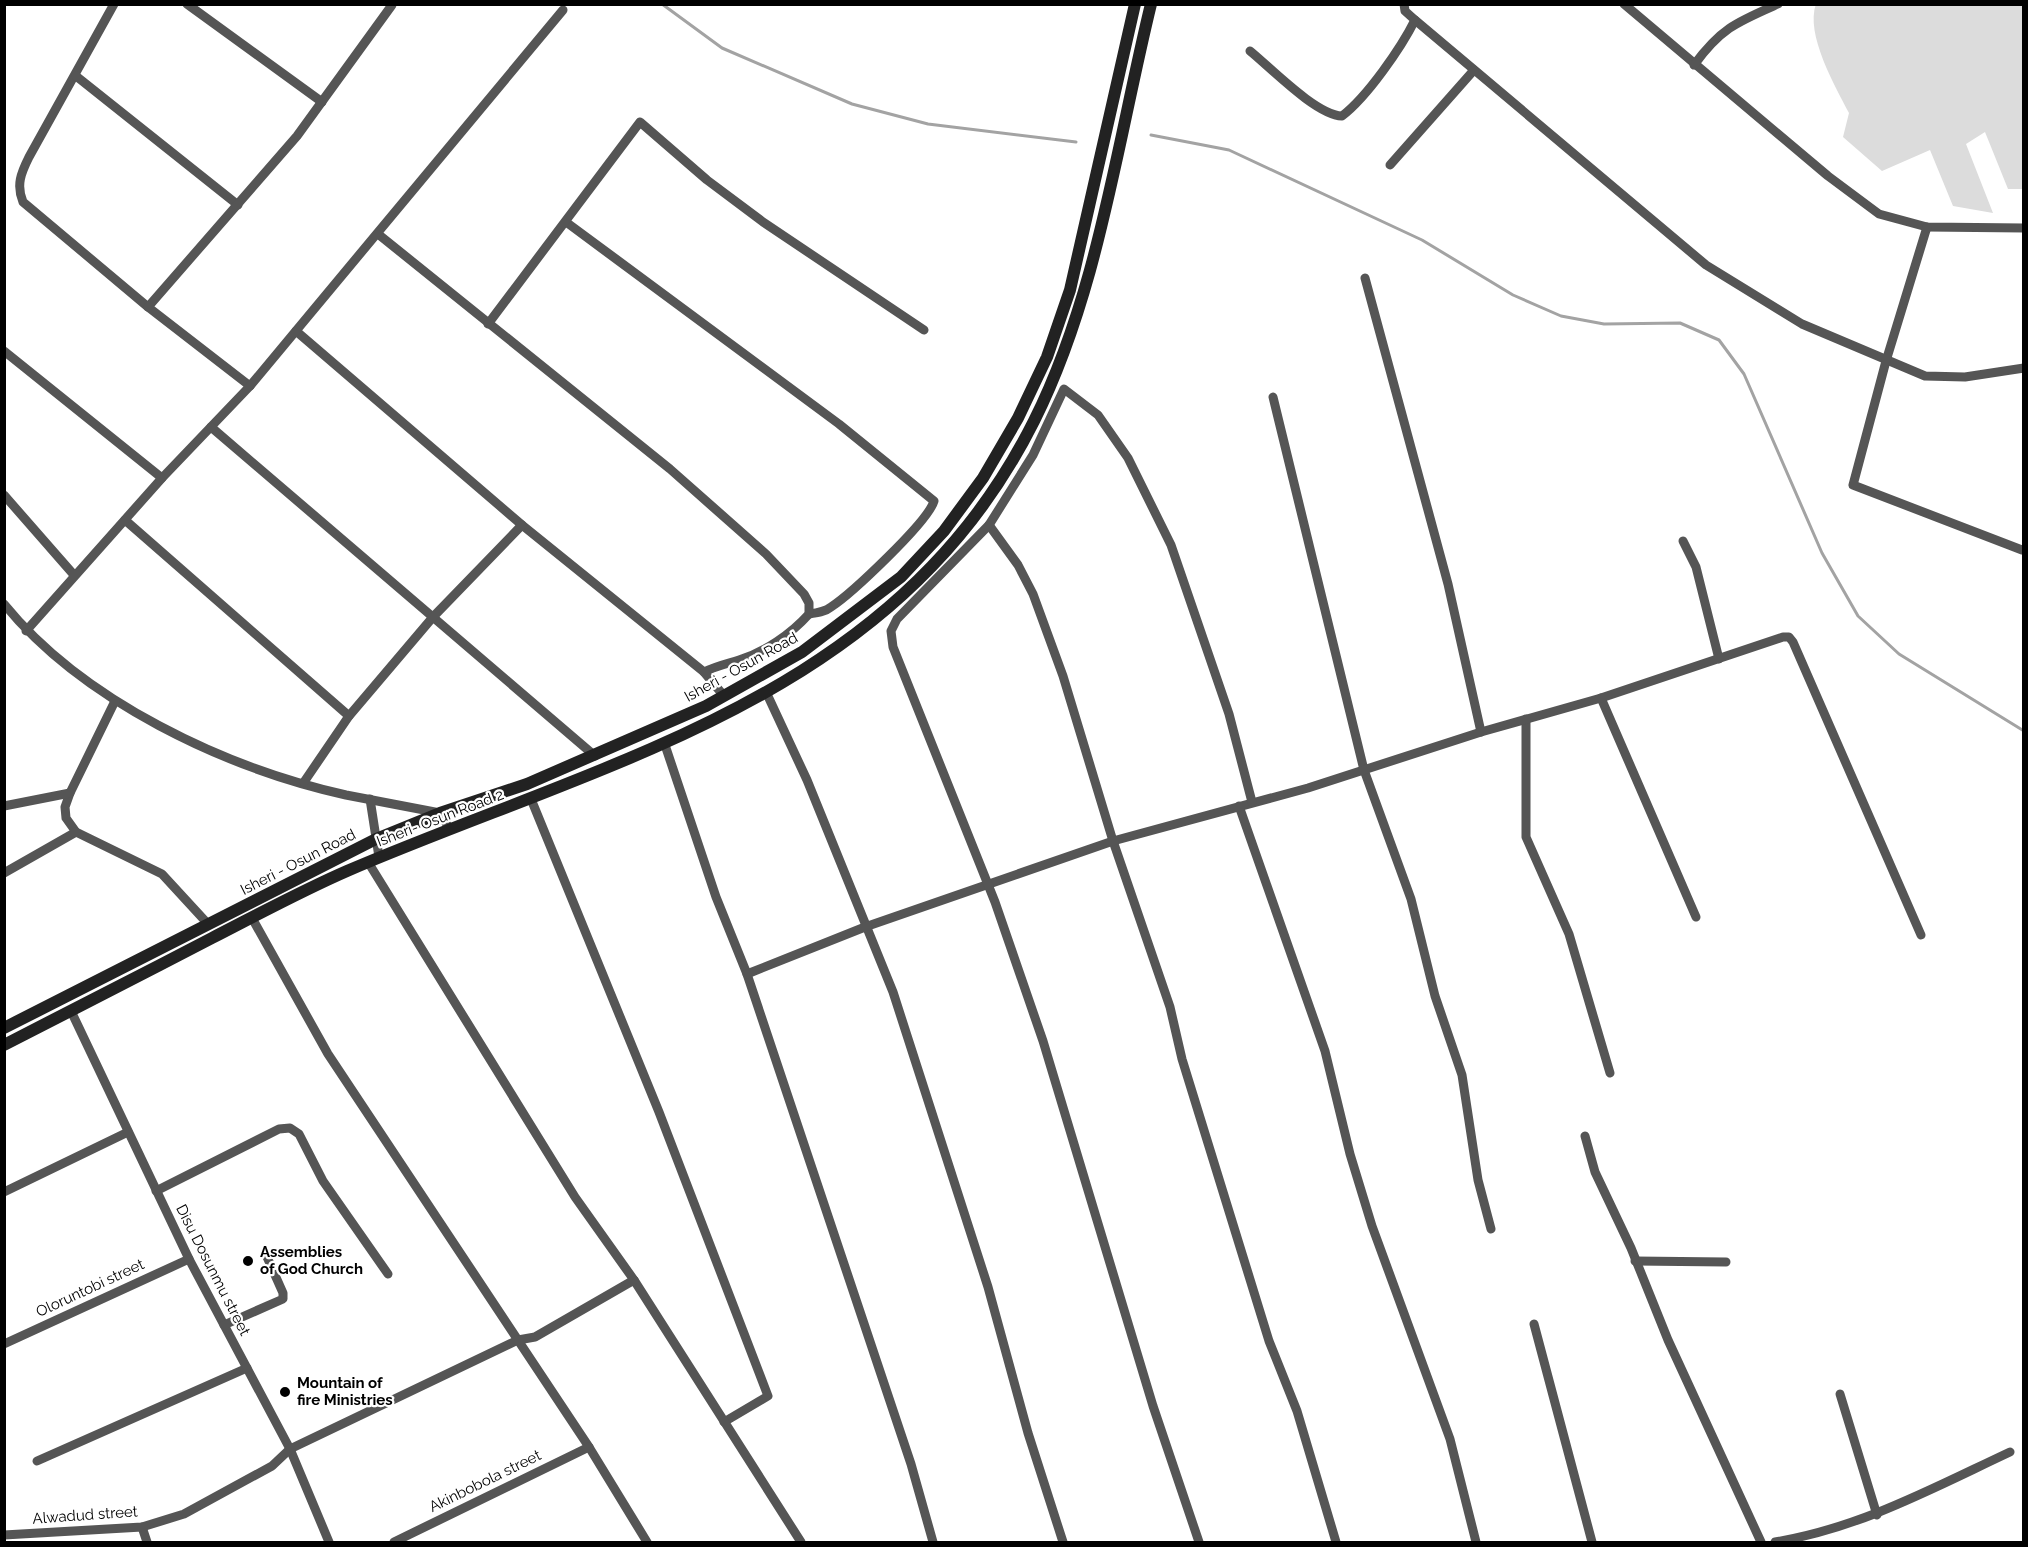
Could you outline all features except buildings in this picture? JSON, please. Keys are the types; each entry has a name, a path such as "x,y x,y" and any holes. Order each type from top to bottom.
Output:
{"main road":[{"name":"Isheri - Osun Road","path":"4,1028 376,839 440,813 527,784 595,756 724,696 802,652 901,577 944,531 983,478 1047,357 1070,290 1135,4"},
{"name":"Isheri- Osun Road 2","path":"4,1045 252,918 374,860 449,828 531,800 665,745 791,679 860,633 882,614 956,542 983,505 1032,426 1062,363 1085,294 1151,4"}],"street":[{"path":"114,4 29,157 20,176 18,191 23,202 148,307 250,386"},
{"path":"187,4 322,102"},
{"path":"1624,4 1695,65 1879,214 1927,227 2024,228"},
{"path":"1695,65 1712,41 1725,29 1778,4"},
{"path":"148,307 238,206 322,102 392,6"},
{"path":"1402,6 1415,20 1706,265 1802,324 1925,376 1946,378 2024,368"},
{"path":"26,631 162,478 250,386 563,10"},
{"path":"1250,51 1308,99 1334,116 1342,116 1393,56 1415,20"},
{"path":"1390,165 1474,70"},
{"path":"76,76 238,206"},
{"path":"488,324 637,124 643,123 707,180 763,222 924,330"},
{"path":"566,222 847,430 934,501 930,510 902,541 830,608 809,614 773,644 737,661 722,663 704,672"},
{"path":"1927,227 1886,361 1852,481 1853,485 2022,550"},
{"path":"378,234 670,469 766,554 804,594 809,603 809,614"},
{"path":"1365,278 1448,584 1481,732"},
{"path":"296,331 522,525 704,672 724,696"},
{"path":"4,351 162,478"},
{"path":"1198,1542 1153,1406 1044,1041 988,884 893,647 891,631 897,619 989,525 1034,454 1064,389 1098,414 1128,458 1171,545 1229,714 1252,802"},
{"path":"1273,398 1364,770 1411,899 1435,996 1462,1075 1478,1180 1491,1229"},
{"path":"211,427 595,756"},
{"path":"4,495 74,575"},
{"path":"125,520 349,716"},
{"path":"304,782 349,716 433,617 522,525"},
{"path":"989,525 1018,565 1033,594 1063,676 1113,841 1170,1007 1205,1136 1269,1341 1297,1411 1336,1542"},
{"path":"1683,542 1696,567 1719,659"},
{"path":"4,604 26,631 72,670 115,701 184,738 259,769 370,799 440,813 449,828"},
{"path":"747,974 864,927 1113,841 1364,770 1481,732 1601,698 1789,637 1921,935"},
{"path":"766,692 807,780 864,927 893,992 975,1245 1063,1542"},
{"path":"1601,698 1696,917"},
{"path":"115,701 70,793 65,807 66,818 76,832 162,874 208,924"},
{"path":"1526,719 1526,837 1569,934 1610,1072"},
{"path":"665,745 716,897 747,974 911,1464 933,1542"},
{"path":"4,806 70,793"},
{"path":"370,799 376,839 374,860 575,1197 634,1280 801,1542"},
{"path":"531,800 659,1112 768,1396 724,1422"},
{"path":"1239,806 1325,1051 1350,1154 1372,1226 1450,1439 1476,1542"},
{"path":"4,873 76,832"},
{"path":"252,918 328,1054 589,1447 647,1542"},
{"name":"Disu Dosunmu street","path":"71,1011 189,1259 290,1449 329,1542"},
{"path":"156,1191 279,1129 290,1128 299,1134 323,1181 388,1274"},
{"path":"4,1192 129,1132"},
{"path":"1585,1136 1595,1172 1668,1340 1761,1542"},
{"path":"224,1325 283,1299 283,1293 267,1257"},
{"name":"Oloruntobi street","path":"4,1344 189,1259"},
{"path":"1635,1261 1726,1262"},
{"name":"Alwadud street","path":"4,1535 142,1527 184,1514 272,1466 290,1449 518,1340 535,1337 634,1280"},
{"path":"1534,1324 1592,1542"},
{"path":"37,1461 247,1368"},
{"path":"1840,1394 1878,1515"},
{"name":"Akinbobola street","path":"394,1542 589,1447"},
{"path":"1775,1542 1816,1535 1878,1515 2010,1452"},
{"path":"142,1527 147,1542"}],"shaded area":[{"path":"1816,4 2023,5 2023,189 2008,189 1985,132 1966,144 1993,213 1953,206 1930,150 1882,171 1843,137 1849,113 1818,45 1814,16"}],"waterway":[{"path":"662,4 722,48 852,104 928,124 1076,142"},
{"path":"1151,135 1229,150 1422,240 1513,295 1561,316 1604,324 1680,323 1719,340 1744,374 1822,553 1858,616 1899,654 2024,731"}],"place":[{"name":"Assemblies of God Church","path":"248,1261"},
{"name":"Mountain of fire Ministries","path":"285,1392"}]}
